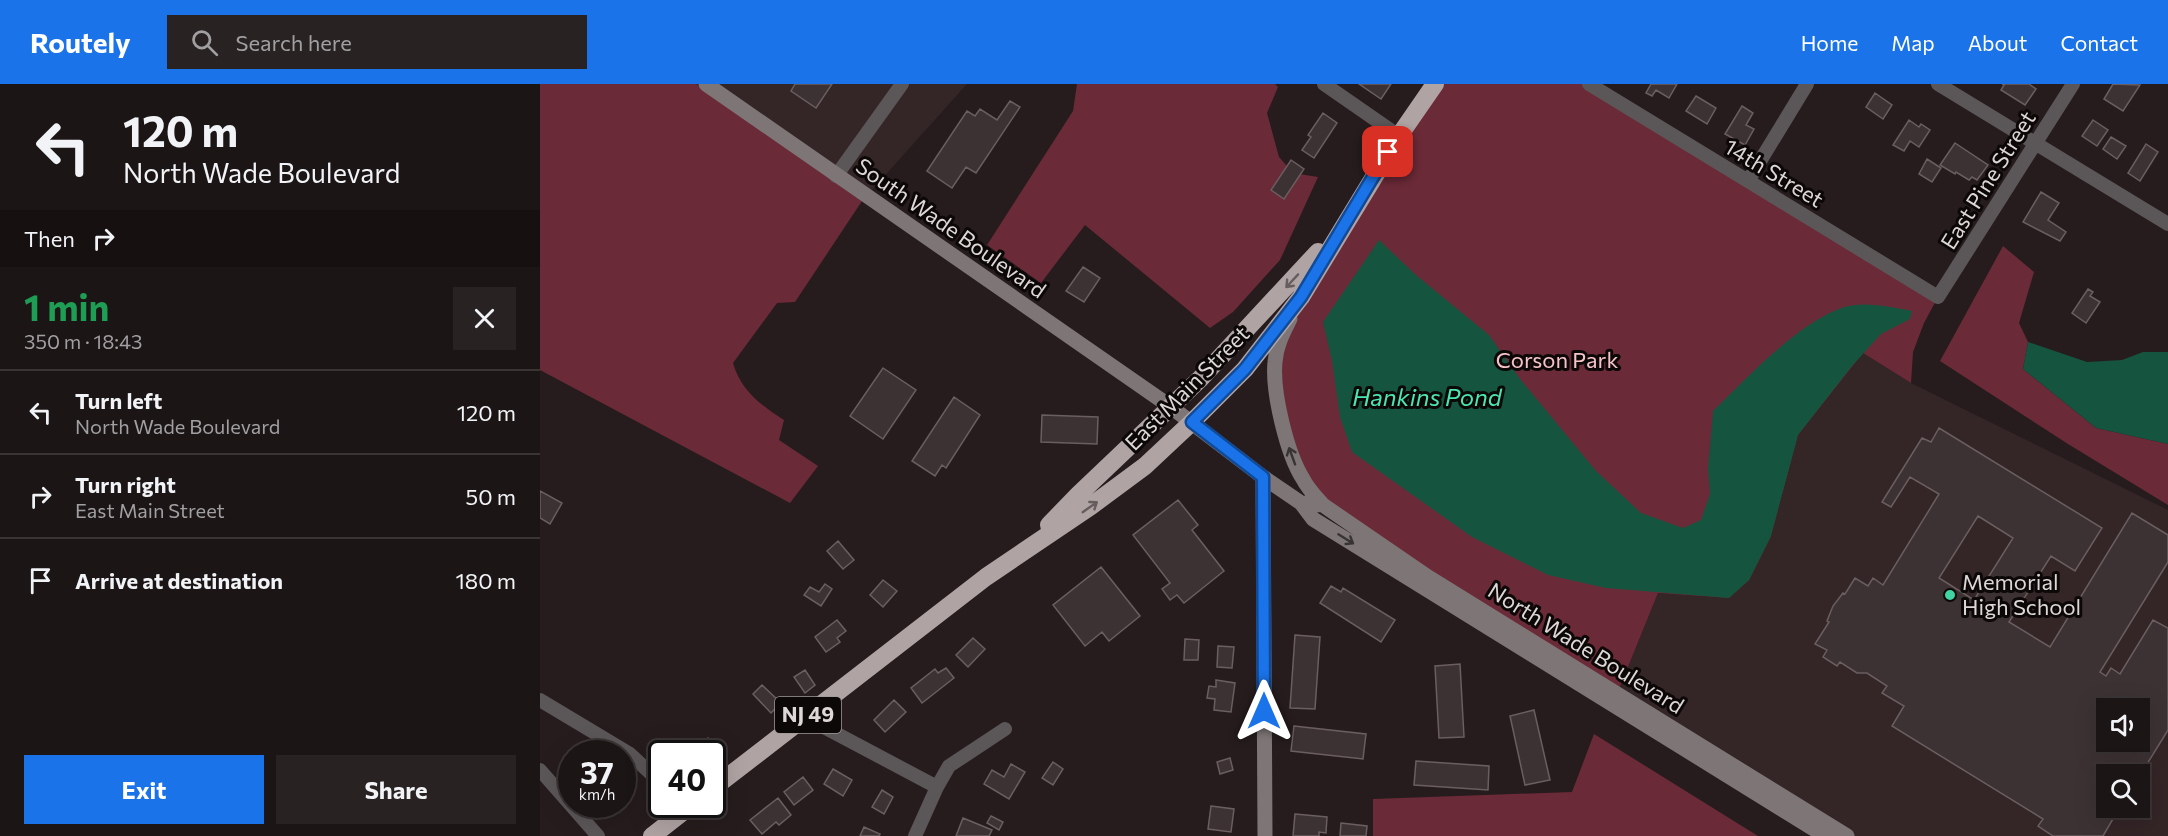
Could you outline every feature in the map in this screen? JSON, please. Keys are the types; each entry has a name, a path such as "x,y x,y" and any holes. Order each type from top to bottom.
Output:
{"highway":[{"name":"East Main Street","path":"726,778 963,595 1091,506 1144,466 1192,422 1245,369 1301,297 1399,135 1435,84"},
{"name":"East Main Street","path":"1024,551 1254,322 1345,222"},
{"path":"652,836 673,818"}],"main road":[{"name":"South Wade Boulevard","path":"706,84 1171,407"},
{"path":"1301,297 1278,345 1275,364 1277,395 1294,462 1303,480 1323,505"},
{"name":"North Wade Boulevard","path":"1171,407 1263,477 1301,502 1313,519 1825,836"},
{"path":"1263,477 1265,836"},
{"name":"North Wade Boulevard","path":"1301,502 1323,505 1428,576 1846,836"}],"street":[{"path":"836,176 902,84"},
{"path":"1324,84 1399,135"},
{"name":"14th Street","path":"1589,84 1938,297"},
{"path":"1748,181 1807,84"},
{"path":"1938,84 2168,224"},
{"name":"East Pine Street","path":"1938,297 2073,84"},
{"path":"540,700 630,754 648,771"},
{"path":"805,717 937,787"},
{"path":"915,836 949,766 1005,729"},
{"path":"540,770 598,836"}],"shaded area":[{"path":"696,84 967,84 862,201"},
{"name":"Memorial High School","path":"1863,353 1911,383 2168,510 2168,836 1846,836 1617,694 1658,593 1729,598 1771,536 1798,435"}],"green space":[{"path":"540,84 696,84 862,201 795,302 777,303 733,363 741,382 753,396 784,420 779,440 818,466 790,503 540,370"},
{"path":"1077,84 1275,84 1278,87 1267,113 1279,157 1293,173 1318,177 1280,260 1233,312 1210,328 1085,225 1041,283 987,245 1073,111"},
{"name":"Corson Park","path":"1435,84 1589,84 1938,297 1924,323 1913,352 1911,383 1863,353 1798,435 1771,536 1749,580 1729,598 1658,593 1617,694 1323,505 1288,445 1278,345"},
{"path":"2003,246 2034,272 2019,323 2028,342 2023,369 2096,428 2168,444 2168,505 2068,444 1940,361"},
{"path":"1594,734 1758,836 1373,836 1373,799 1572,792"}],"water":[{"name":"Hankins Pond","path":"1379,240 1416,275 1489,335 1520,379 1596,471 1641,513 1683,528 1701,520 1710,494 1708,469 1713,411 1756,369 1806,327 1839,309 1866,305 1912,311 1910,319 1881,334 1852,366 1798,435 1771,536 1749,580 1729,598 1606,588 1548,575 1472,537 1352,452 1340,417 1332,361 1323,322"},
{"path":"2028,342 2087,362 2122,360 2143,352 2168,352 2168,444 2096,428 2023,369"}],"building":[{"path":"795,84 832,84 816,108 791,91"},
{"path":"1359,84 1391,84 1381,99"},
{"path":"1651,84 1677,84 1669,98 1656,90 1652,96 1646,93"},
{"path":"2002,84 2029,84 2036,89 2025,105 2001,90 2004,85"},
{"path":"2113,84 2140,85 2123,111 2104,99"},
{"path":"1875,93 1892,105 1883,119 1866,107"},
{"path":"1696,96 1716,108 1707,124 1686,111"},
{"path":"1010,101 1020,107 976,173 966,167 952,188 927,171 967,111 975,116 980,109 997,120"},
{"path":"1742,106 1753,113 1746,125 1754,129 1745,145 1725,134"},
{"path":"1323,113 1337,123 1314,158 1302,150 1311,137 1308,135"},
{"path":"1909,120 1919,127 1921,124 1930,130 1919,147 1910,141 1904,151 1893,145"},
{"path":"2093,120 2108,130 2097,146 2082,136"},
{"path":"2111,137 2126,146 2117,159 2103,149"},
{"path":"1955,143 1988,165 1977,180 1972,177 1969,180 1940,165"},
{"path":"2146,144 2158,152 2140,181 2128,173"},
{"path":"1927,159 1941,168 1932,182 1919,174"},
{"path":"1291,160 1304,169 1284,199 1271,190"},
{"path":"2041,192 2059,203 2048,220 2066,232 2060,241 2023,222"},
{"path":"1083,267 1100,278 1084,302 1066,291"},
{"path":"2088,289 2093,292 2090,296 2100,302 2086,323 2072,313"},
{"path":"883,368 916,390 883,439 850,416"},
{"path":"954,397 980,415 946,468 942,465 935,476 912,461"},
{"path":"1042,415 1098,417 1097,444 1041,442"},
{"path":"1939,428 2102,528 2075,571 2051,556 2009,622 2050,647 2132,513 2168,535 2168,562 2100,672 2106,676 2111,668 2120,674 2153,620 2168,628 2168,730 2147,764 2096,764 2096,818 2114,818 2103,836 2053,836 2038,826 2043,819 1892,726 1904,706 1882,693 1887,686 1867,673 1857,673 1840,662 1837,666 1823,657 1827,650 1815,644 1829,622 1827,621 1833,606 1843,593 1845,594 1855,578 1868,586 1873,578 1883,585 1939,494 1910,477 1891,507 1882,502 1922,438 1931,442","holes":["1978,516 2013,538 1974,600 1939,578"]},
{"path":"540,491 562,503 550,524 540,518"},
{"path":"1178,500 1198,525 1192,530 1224,571 1184,603 1177,595 1170,600 1162,589 1170,583 1133,535"},
{"path":"838,541 854,560 843,569 827,551"},
{"path":"1101,567 1140,616 1109,641 1102,632 1085,646 1053,605"},
{"path":"883,580 897,591 883,607 870,595"},
{"path":"825,584 832,589 821,606 804,595 810,587 819,592"},
{"path":"1331,586 1341,592 1343,588 1395,620 1381,642 1320,603"},
{"path":"837,620 846,631 837,638 840,642 826,652 815,637"},
{"path":"1295,635 1320,637 1315,709 1290,708"},
{"path":"973,638 985,649 968,667 956,655"},
{"path":"1185,639 1199,640 1198,660 1184,660"},
{"path":"1218,646 1234,647 1232,668 1217,667"},
{"path":"1460,664 1464,737 1439,738 1435,666"},
{"path":"946,668 954,678 922,703 911,688 935,669 938,673"},
{"path":"805,670 815,685 805,693 794,677"},
{"path":"1216,680 1235,683 1231,712 1214,710 1215,699 1207,698 1209,686 1216,687"},
{"path":"762,685 781,703 771,713 753,694"},
{"path":"894,700 906,712 885,732 874,720"},
{"path":"1534,710 1550,780 1525,785 1510,716"},
{"path":"1294,726 1366,734 1363,759 1291,751"},
{"path":"1230,758 1233,770 1220,774 1217,762"},
{"path":"1416,761 1489,766 1488,790 1414,785"},
{"path":"1053,762 1063,769 1053,785 1042,778"},
{"path":"1011,764 1025,772 1009,799 984,784 992,770 1004,777"},
{"path":"833,769 852,780 843,796 824,784"},
{"path":"803,777 813,790 794,805 784,792"},
{"path":"882,790 893,797 884,814 872,807"},
{"path":"778,798 791,815 779,825 776,822 762,834 750,820"},
{"path":"1211,806 1234,809 1231,832 1208,829"},
{"path":"1295,814 1327,817 1326,833 1319,832 1319,836 1293,836"},
{"path":"991,816 1003,822 999,830 987,823"},
{"path":"963,818 992,830 989,836 956,836"},
{"path":"1341,823 1367,826 1366,836 1340,836"},
{"path":"864,827 880,834 879,836 860,836"}],"place":[{"name":"Memorial High School","path":"1950,595"}],"route":[{"path":"1264,711 1263,477 1192,422 1245,369 1301,297 1388,152"}]}
